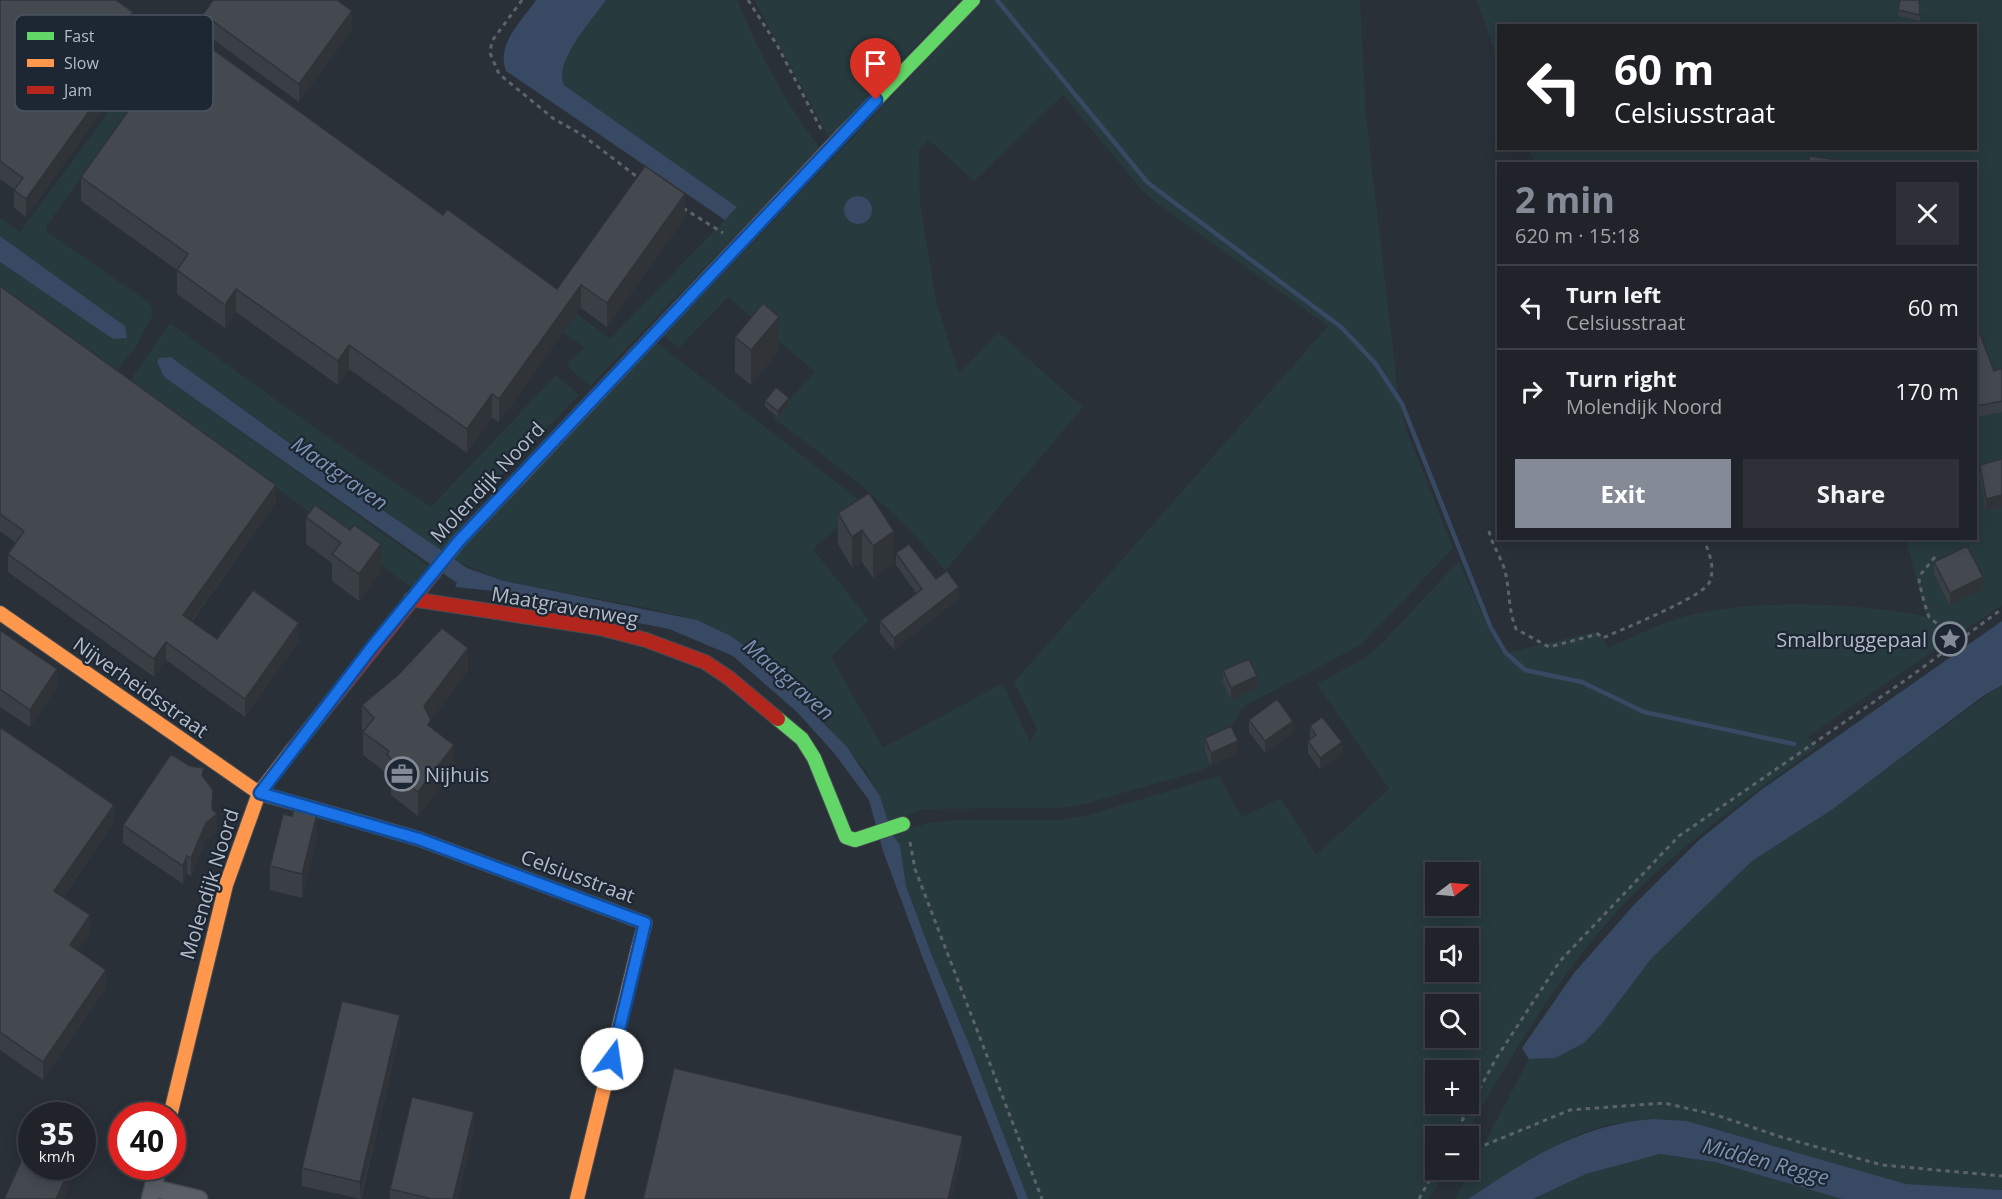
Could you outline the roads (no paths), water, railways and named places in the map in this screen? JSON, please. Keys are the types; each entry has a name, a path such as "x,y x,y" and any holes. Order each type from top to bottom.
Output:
{"street":[{"name":"Molendijk Noord","path":"173,1102 226,885 260,793 451,551 740,243 973,0"},
{"name":"Maatgravenweg","path":"411,599 600,628 646,640 705,662 729,678 802,739 814,758 846,837 855,840 899,825"},
{"name":"Nijverheidsstraat","path":"0,613 260,793"},
{"name":"Celsiusstraat","path":"260,793 419,839 645,923 578,1199"},
{"path":"152,1193 199,1199"}],"water":[{"path":"536,0 606,0 569,53 562,76 564,85 737,207 725,220 506,71 504,52 507,42"},
{"path":"858,196 868,200 872,210 868,220 858,224 848,220 844,210 848,200"},
{"path":"0,236 125,326 127,338 113,339 0,262"},
{"path":"171,357 361,495 467,568 504,581 697,620 731,636 774,668 785,684 847,747 880,796 892,834 900,845 906,886 1028,1199 1018,1199 922,956 883,851 869,800 834,753 797,712 733,656 669,629 516,599 494,591 455,587 457,583 164,377 157,362 159,358"},
{"path":"2002,621 2002,685 1983,696 1833,809 1752,861 1651,959 1601,1025 1584,1043 1555,1058 1529,1059 1522,1048 1574,973 1633,906 1699,840 1761,790"},
{"name":"Midden Regge","path":"1654,1119 1687,1121 1906,1184 2002,1190 2002,1199 1842,1199 1715,1162 1660,1154 1586,1174 1533,1199 1468,1199 1534,1158 1579,1136 1628,1122"}],"waterway":[{"path":"997,0 1148,183 1341,327 1375,363 1402,404 1490,626 1505,652 1525,670 1582,682 1644,712 1794,744"}],"place":[{"name":"Smalbruggepaal","path":"1950,639"},
{"name":"Nijhuis","path":"402,774"}],"water label":[{"name":"Maatgraven","path":"340,473"},
{"name":"Maatgraven","path":"789,679"}]}
